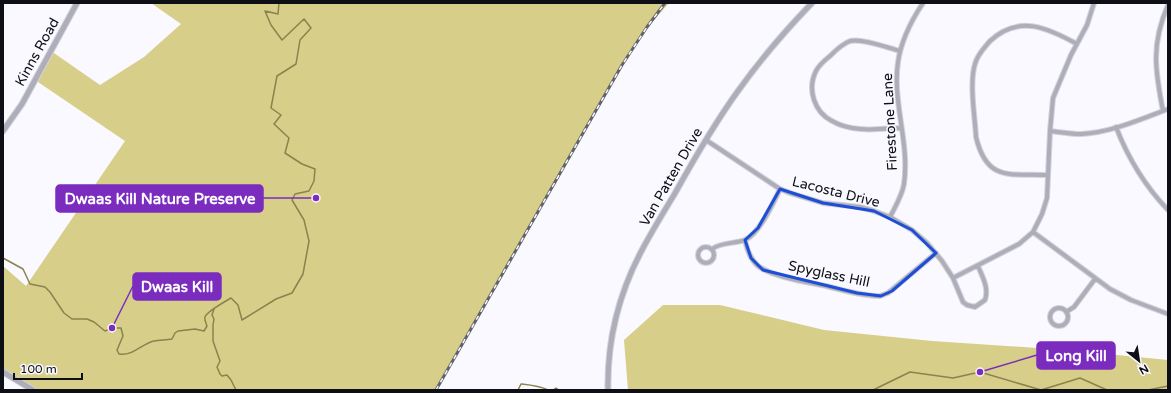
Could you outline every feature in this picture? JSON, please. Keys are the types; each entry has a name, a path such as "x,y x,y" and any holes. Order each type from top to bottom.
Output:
{"street":[{"name":"Kinns Road","path":"3,131 22,104 77,3"},
{"name":"Van Patten Drive","path":"608,390 609,358 617,313 626,285 641,251 693,160 742,86 789,27 812,3"},
{"name":"Firestone Lane","path":"890,218 899,200 904,183 905,163 898,100 897,72 900,51 909,27 923,3"},
{"path":"953,278 1019,244 1033,232 1045,206 1053,98 1071,55 1087,24 1094,3"},
{"path":"1050,131 1082,134 1116,127 1166,110 1158,82 1156,47 1161,21 1168,5"},
{"path":"1048,175 1004,174 997,171 984,159 976,137 972,74 975,63 981,51 991,40 1009,29 1019,26 1027,25 1041,27 1077,44"},
{"path":"900,51 873,44 850,41 836,49 816,70 812,93 816,105 822,115 834,123 866,130 901,128"},
{"path":"1116,127 1122,142 1147,186 1168,210"},
{"name":"Lacosta Drive","path":"706,140 780,189 823,203 860,207 890,218 912,230 936,253 953,278 963,302 975,307 980,305 984,300 987,291 978,266"},
{"path":"712,249 715,255 712,261 706,264 701,261 698,256 700,249 705,247 712,249 717,246 745,240 758,228 780,189"},
{"path":"1033,232 1095,279 1131,300 1168,314"},
{"name":"Spyglass Hill","path":"745,240 747,250 751,258 763,270 857,293 881,296 892,291 936,253"},
{"path":"1066,312 1074,307 1095,279"},
{"path":"1054,309 1062,309 1066,312 1067,320 1063,324 1055,325 1051,322 1050,314 1054,309"},
{"path":"3,372 33,390"}],"highlighted area":[{"path":"780,189 823,203 874,211 912,230 936,253 892,291 881,296 857,293 763,270 751,258 745,240 758,228"}],"shaded area":[{"path":"151,3 669,3 642,34 590,121 436,390 33,390 3,372 3,266 26,286 125,141 35,80 51,51 100,85 144,57 181,24"},
{"path":"663,305 720,305 824,330 932,341 1067,350 1168,360 1168,390 628,390 624,340"}],"waterway":[{"path":"3,258 23,269 30,284 45,287 64,313 72,319 87,319 94,322 105,331 112,328 121,328 123,336 117,350 119,354 133,352 154,341 172,339 178,331 195,329 204,331 207,326 205,319 206,315 231,298 238,305 242,320 276,299 292,293 303,274 309,241 304,220 292,200 295,194 309,191 314,181 315,169 302,164 285,153 289,138 274,124 281,115 271,108 277,76 296,64 300,40 311,28 304,19 282,40 271,25 265,11 278,14 279,3"},
{"path":"214,309 212,315 214,319 213,341 220,361 217,367 222,376 227,375 236,390"},
{"path":"873,390 910,372 953,378 980,372 1041,390 1080,378 1107,390"},
{"path":"518,390 521,384 548,390"},
{"path":"1148,390 1168,386"},
{"path":"553,390 556,388 559,390"}],"railway":[{"path":"436,390 622,65 665,3"}],"place":[{"name":"Dwaas Kill Nature Preserve","path":"316,198"},
{"name":"Dwaas Kill","path":"112,328"},
{"name":"Long Kill","path":"980,372"}]}
